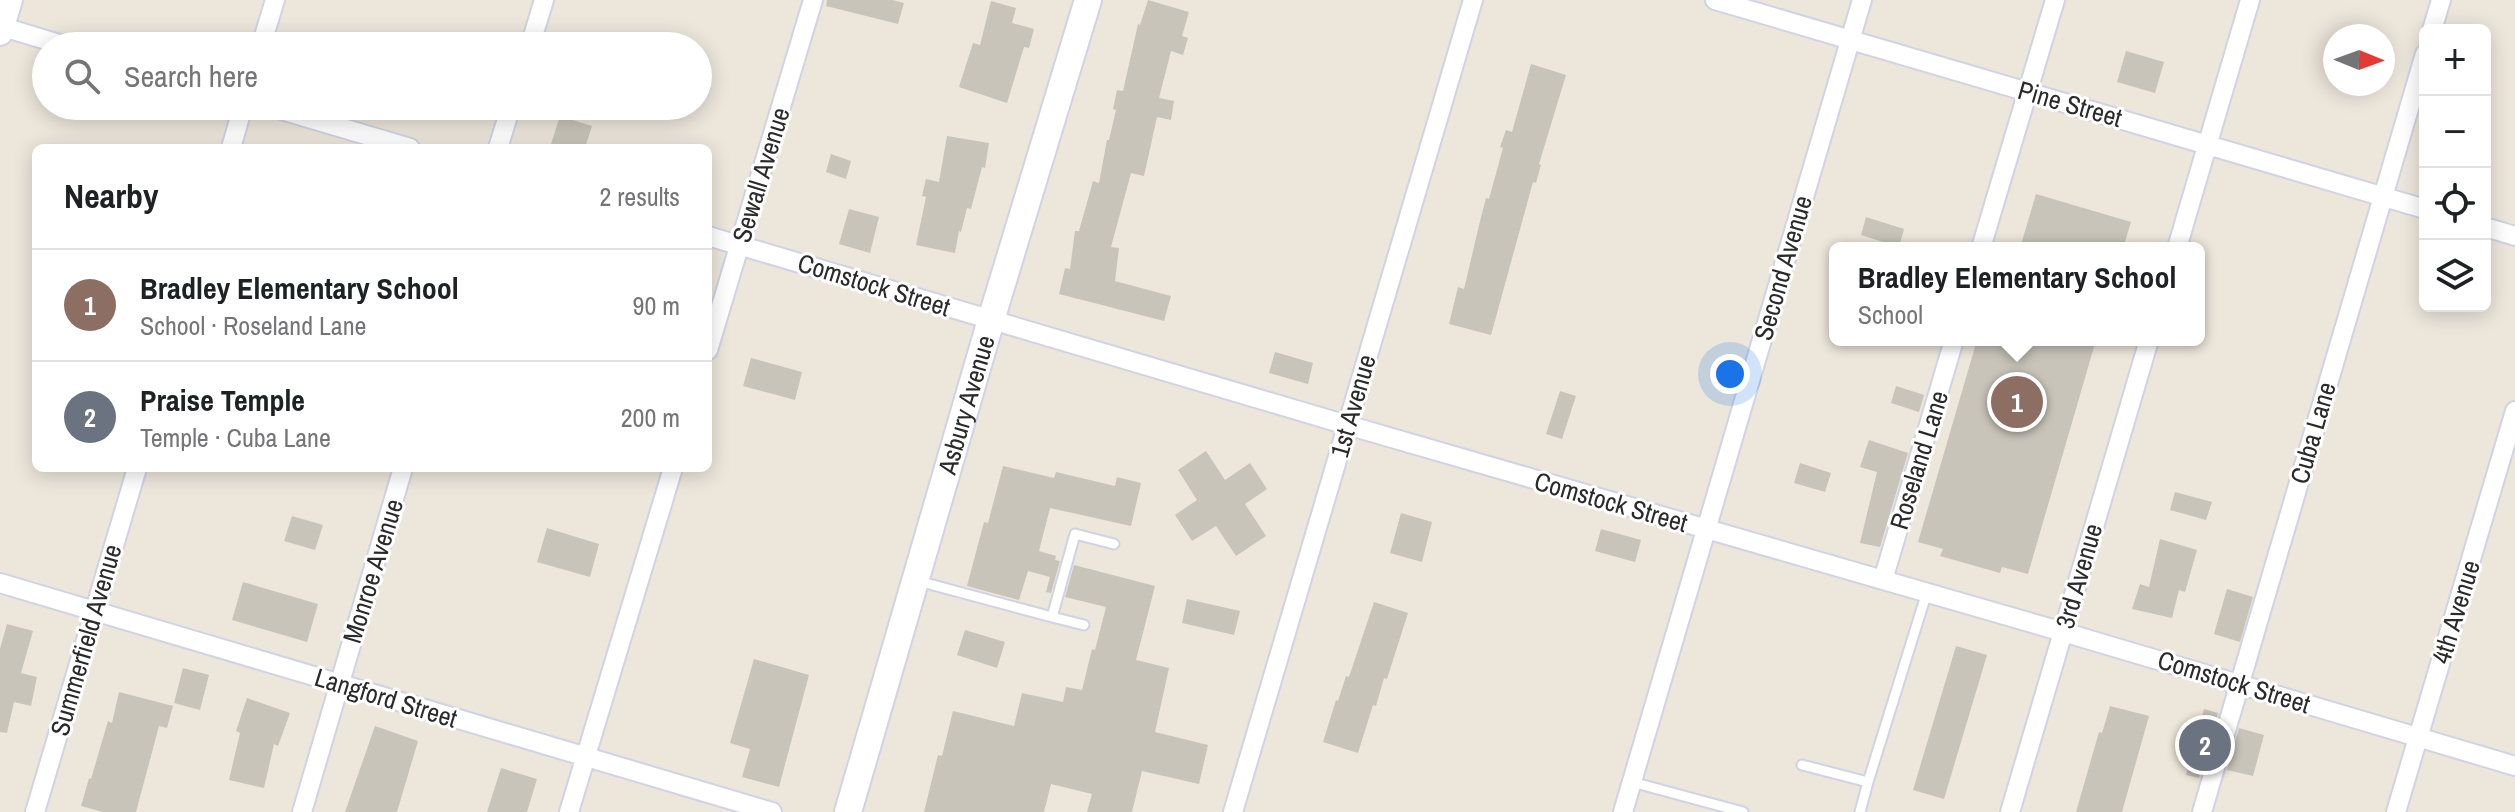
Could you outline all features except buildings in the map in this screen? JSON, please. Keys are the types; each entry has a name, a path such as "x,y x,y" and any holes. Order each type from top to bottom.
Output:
{"main road":[{"name":"Asbury Avenue","path":"848,812 1088,0"}],"street":[{"path":"10,0 1,29 32,37"},
{"path":"265,32 275,0"},
{"path":"534,32 544,0"},
{"name":"Sewall Avenue","path":"712,337 813,0"},
{"name":"1st Avenue","path":"1233,812 1473,0"},
{"name":"Pine Street","path":"1715,0 2419,207"},
{"name":"Second Avenue","path":"1623,812 1862,0"},
{"path":"1983,242 2055,0"},
{"path":"2179,242 2250,0"},
{"path":"2434,24 2441,0"},
{"name":"Cuba Lane","path":"2202,812 2419,74"},
{"path":"232,144 239,120"},
{"path":"315,120 396,144"},
{"path":"499,144 507,120"},
{"path":"2491,229 2515,236"},
{"name":"Comstock Street","path":"712,237 2515,766"},
{"name":"Roseland Lane","path":"1883,580 1952,346"},
{"name":"3rd Avenue","path":"2010,812 2147,346"},
{"name":"4th Avenue","path":"2396,812 2515,411"},
{"name":"Summerfield Avenue","path":"35,812 136,472"},
{"name":"Monroe Avenue","path":"302,812 402,472"},
{"path":"569,812 672,472"},
{"name":"Langford Street","path":"0,583 772,812"}],"lane":[{"path":"1052,617 1075,534 1114,544"},
{"path":"915,580 1084,625"},
{"path":"1860,812 1927,592"},
{"path":"1802,765 1868,782"},
{"path":"1632,782 1743,812"}],"place":[{"name":"Bradley Elementary School","path":"2017,402"},
{"name":"Praise Temple","path":"2205,745"}]}
